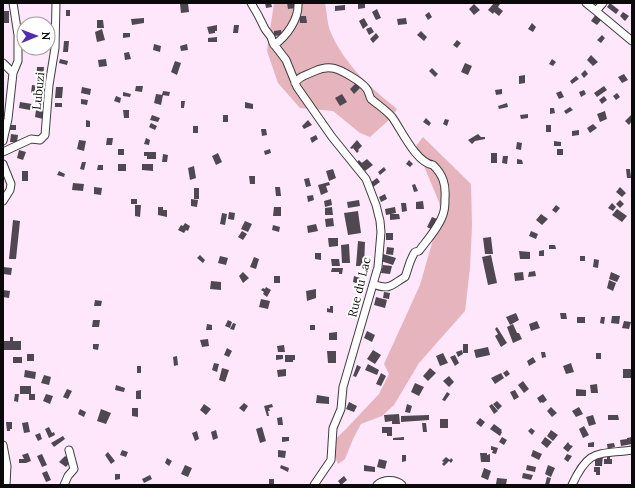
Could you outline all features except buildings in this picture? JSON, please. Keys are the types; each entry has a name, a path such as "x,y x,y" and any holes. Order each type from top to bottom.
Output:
{"street":[{"path":"3,141 8,119 13,74 18,61 18,35 13,3"},
{"name":"Lubuzi","path":"3,152 31,139 40,140 45,135 49,85 55,48 56,3"},
{"name":"Rue du Lac","path":"251,3 274,45 286,60 295,83 332,137 366,179 379,214 381,232 378,267 374,284 344,387 341,409 333,428 331,460 314,485"},
{"path":"274,45 286,35 297,15 298,3"},
{"path":"586,3 632,41"},
{"path":"596,11 603,3"},
{"path":"3,63 13,74"},
{"path":"295,83 298,78 324,68 338,69 360,82 367,89 370,98 381,106 391,117 413,150 430,165 433,164 444,179 444,212 434,230 419,251 415,252 412,256 408,263 405,276 396,284 384,287 374,284"},
{"path":"3,164 11,184 10,190 3,201"},
{"path":"3,445 7,466 6,485"},
{"path":"64,485 74,468 69,450"},
{"path":"572,485 585,462 592,456 610,452 632,450"},
{"path":"377,485 381,482 390,480 398,482 402,485"}],"shaded area":[{"path":"274,3 325,3 330,30 337,45 351,66 368,84 397,109 390,119 370,137 360,133 333,111 300,108 278,83 267,51"},
{"path":"423,137 471,184 472,226 470,268 465,311 419,363 394,405 382,416 361,424 345,459 338,464 330,444 379,394 389,374 384,364 420,285 436,229 442,219 439,202 424,166 413,150"}]}
